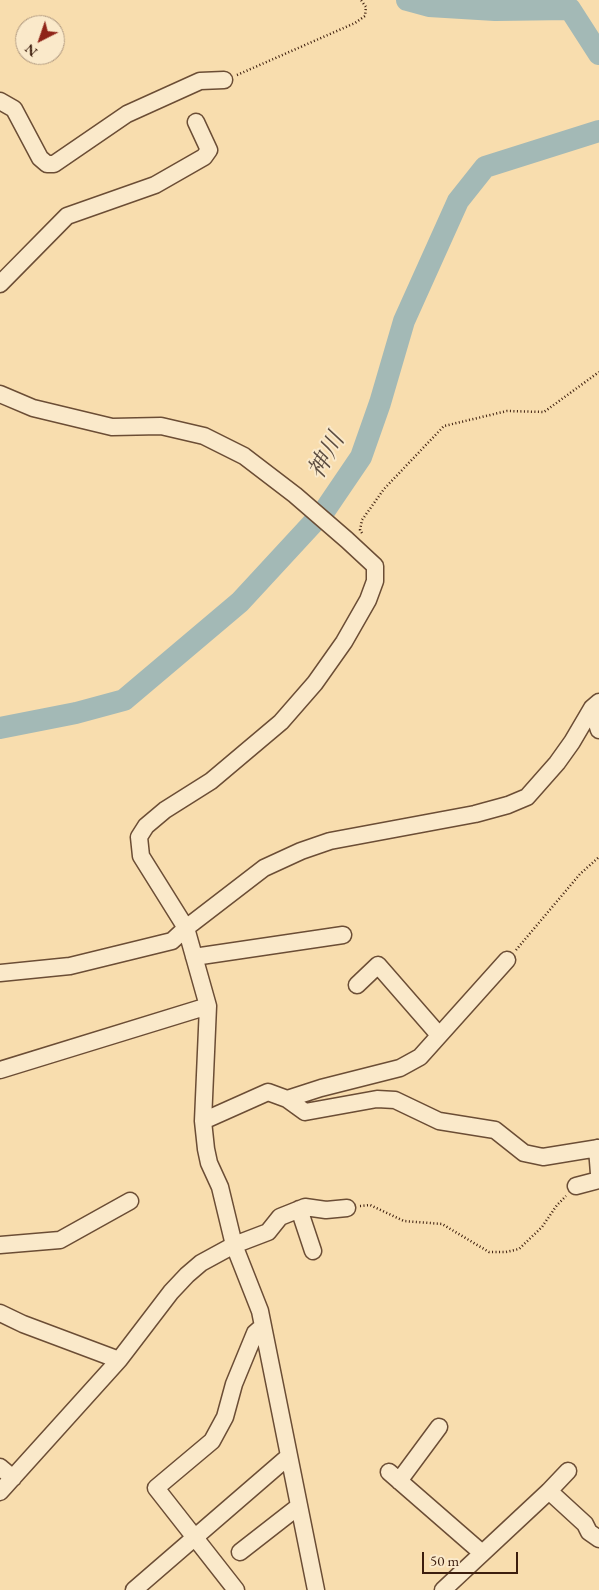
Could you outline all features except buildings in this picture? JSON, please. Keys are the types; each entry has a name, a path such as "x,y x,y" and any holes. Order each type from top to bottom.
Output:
{"street":[{"path":"0,101 14,110 40,158 47,164 54,164 127,114 200,81 224,80"},
{"path":"0,284 67,216 155,185 204,157 208,150 196,122"},
{"path":"0,394 33,408 112,427 161,426 204,436 244,456 295,495 374,566 375,581 368,600 344,642 315,683 281,722 211,781 165,810 146,826 139,837 142,856 186,928 208,1006 203,1122 207,1156 220,1186 234,1245 260,1310 316,1590"},
{"path":"0,973 80,964 172,941 264,868 301,851 330,842 475,814 508,805 527,797 572,742 595,705"},
{"path":"595,705 599,730"},
{"path":"194,957 343,935"},
{"path":"287,1098 400,1068 420,1057 507,960"},
{"path":"357,985 378,965 438,1035"},
{"path":"0,1070 208,1006"},
{"path":"203,1122 268,1092 287,1098 305,1112 377,1099 395,1100 439,1121 495,1130 524,1154 543,1157 598,1148 599,1174"},
{"path":"576,1186 599,1180"},
{"path":"0,1245 60,1240 130,1201"},
{"path":"0,1492 120,1360 171,1292 187,1274 201,1263 234,1245 268,1232 280,1217 299,1209 305,1207 326,1210 347,1208"},
{"path":"299,1209 312,1251"},
{"path":"0,1313 22,1324 120,1360"},
{"path":"236,1590 156,1488 212,1441 225,1417 234,1384 255,1333 263,1326"},
{"path":"439,1427 394,1476 482,1553"},
{"path":"139,1588 195,1537 290,1456"},
{"path":"0,1467 13,1478"},
{"path":"443,1590 568,1472"},
{"path":"549,1491 585,1524 589,1532 599,1539"},
{"path":"240,1552 299,1506"}],"path":[{"path":"224,80 355,23 365,16 366,7 361,0"},
{"path":"365,538 360,530 362,520 384,489 444,426 507,410 544,412 599,372"},
{"path":"507,960 580,874 599,857"},
{"path":"347,1208 370,1205 404,1221 442,1224 489,1252 506,1252 519,1249 525,1244 542,1227 557,1205 576,1186"}],"waterway":[{"path":"407,0 429,6 495,10 570,9 599,54"},
{"name":"神川","path":"0,728 76,713 124,700 240,602 325,510 361,457 380,403 404,321 458,201 485,167 599,131"}]}
